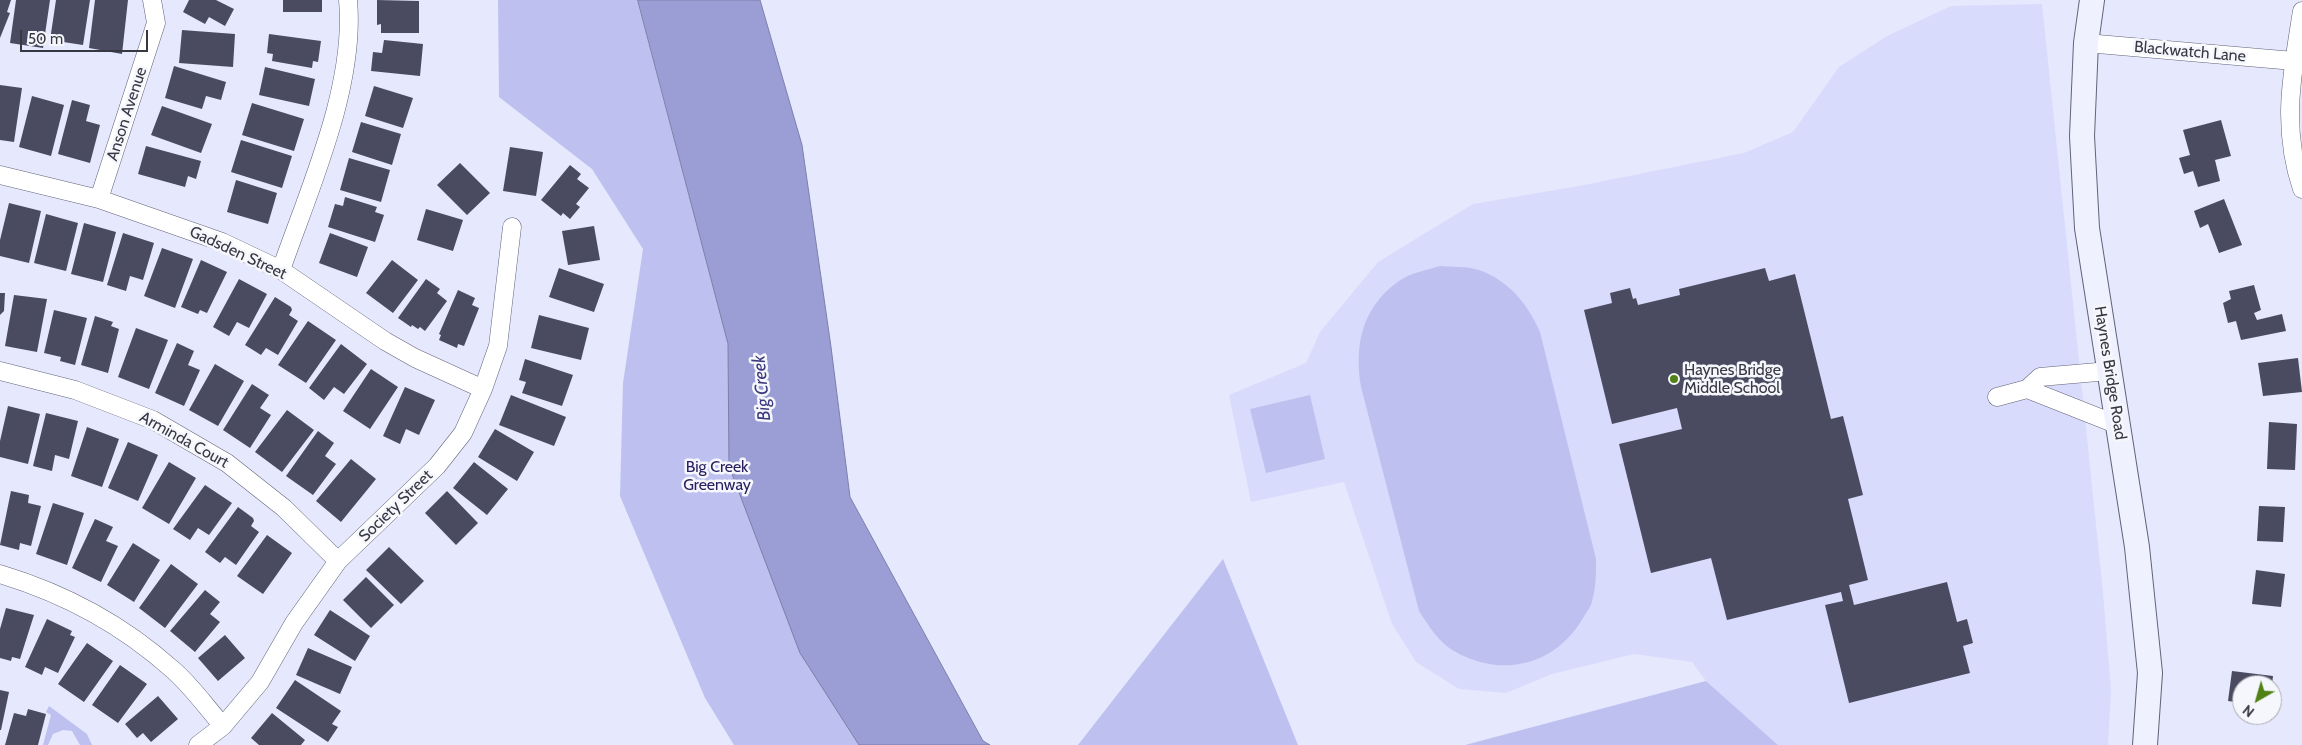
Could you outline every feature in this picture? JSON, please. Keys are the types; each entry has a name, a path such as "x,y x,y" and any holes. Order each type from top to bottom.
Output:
{"main road":[{"name":"Haynes Bridge Road","path":"2092,0 2086,43 2082,136 2087,228 2137,547 2150,673 2145,745"}],"street":[{"name":"Anson Avenue","path":"99,199 156,24 152,0"},
{"path":"281,270 334,117 344,66 349,11 348,0"},
{"path":"2302,11 2288,110 2292,155 2302,189"},
{"name":"Blackwatch Lane","path":"2086,43 2294,60"},
{"name":"Gadsden Street","path":"0,175 99,199 196,232 281,270 414,358 483,390"},
{"name":"Society Street","path":"198,745 223,726 260,682 294,623 338,561 437,466 463,434 483,390 498,346 512,227"},
{"name":"Arminda Court","path":"0,371 76,390 161,425 227,463 284,508 338,561"},
{"path":"1997,397 2027,388 2040,377 2109,371"},
{"path":"2027,388 2044,397 2118,425"},
{"path":"0,574 34,584 98,616 141,642 174,670 223,726"}],"shaded area":[{"name":"Haynes Bridge Middle School","path":"2042,4 2103,592 2111,690 2108,745 1778,745 1706,681 1692,662 1634,654 1552,674 1506,693 1459,689 1416,662 1392,624 1344,482 1251,502 1229,395 1306,363 1320,332 1378,262 1473,204 1579,186 1744,153 1793,132 1839,67 1887,36 1951,6"}],"green space":[{"name":"Big Creek Greenway","path":"498,0 675,0 840,648 990,745 734,745 705,698 620,496 623,383 643,249 592,169 499,97"},
{"path":"1440,266 1465,267 1489,274 1516,294 1535,322 1540,332 1596,559 1593,596 1591,605 1583,618 1572,634 1558,647 1526,663 1509,665 1491,664 1472,660 1448,647 1430,628 1419,611 1361,387 1359,371 1360,342 1369,315 1376,303 1386,291 1403,278"},
{"path":"1310,395 1325,459 1266,473 1250,409"},
{"path":"1223,559 1298,745 1078,745"},
{"path":"1706,681 1778,745 1465,745"},
{"path":"49,706 87,734 92,745 80,745 72,731 63,730 53,734 48,745 43,745 51,715 46,712"}],"water":[{"name":"Big Creek","path":"638,0 760,0 802,145 850,497 983,741 990,745 859,745 800,653 729,466 728,344"}],"building":[{"path":"0,0 11,0 7,12 10,13 0,38"},
{"path":"16,0 50,0 43,48 10,43"},
{"path":"56,0 90,0 83,45 50,40"},
{"path":"95,0 128,0 122,54 89,48"},
{"path":"189,0 216,0 234,9 225,26 209,17 205,24 183,12"},
{"path":"283,0 322,0 322,12 283,12"},
{"path":"377,0 419,1 419,33 381,33 381,24 377,25"},
{"path":"182,30 235,34 233,67 179,63"},
{"path":"269,34 321,41 318,62 313,61 312,68 272,61 273,54 267,53"},
{"path":"384,40 423,44 420,76 371,71 373,52 382,53"},
{"path":"174,66 226,82 221,100 206,96 202,109 165,98"},
{"path":"265,67 315,79 309,106 259,95"},
{"path":"0,85 22,88 14,142 0,140"},
{"path":"374,86 413,98 403,128 365,116"},
{"path":"32,96 64,105 51,156 19,147"},
{"path":"72,100 90,105 86,121 100,125 90,163 58,154"},
{"path":"252,103 304,119 294,151 242,135"},
{"path":"162,106 212,124 201,153 151,135"},
{"path":"2221,120 2231,156 2215,160 2220,181 2198,187 2193,171 2184,174 2179,158 2190,155 2183,130"},
{"path":"361,122 401,134 392,165 352,152"},
{"path":"241,140 292,156 282,188 231,172"},
{"path":"146,146 201,161 196,179 188,176 185,187 138,174"},
{"path":"510,147 543,152 536,196 503,191"},
{"path":"349,158 390,170 381,202 340,190"},
{"path":"460,163 490,193 467,215 437,185"},
{"path":"570,165 581,174 577,179 589,188 576,204 580,207 570,219 563,213 561,216 541,200"},
{"path":"236,180 277,193 268,224 227,212"},
{"path":"345,197 377,207 375,212 384,215 375,242 328,227 335,204 343,206"},
{"path":"2224,199 2242,245 2219,253 2208,224 2200,228 2194,211"},
{"path":"9,203 41,211 29,263 0,256 0,240"},
{"path":"426,209 463,220 453,251 417,240"},
{"path":"46,214 78,223 66,271 34,263"},
{"path":"84,223 116,232 103,282 71,274"},
{"path":"594,226 600,260 568,265 562,231"},
{"path":"123,233 154,243 143,280 130,276 126,291 107,285"},
{"path":"330,233 368,247 357,277 319,263"},
{"path":"162,248 193,259 175,308 144,296"},
{"path":"201,260 227,272 207,313 200,310 198,314 181,307"},
{"path":"392,260 418,280 393,313 366,293"},
{"path":"559,268 604,284 594,312 549,297"},
{"path":"1765,268 1769,281 1795,274 1831,419 1843,416 1863,495 1848,499 1868,580 1849,585 1854,605 1947,582 1957,622 1967,619 1973,643 1963,646 1970,673 1849,703 1825,605 1843,601 1841,592 1727,620 1711,558 1651,573 1619,444 1682,429 1677,408 1612,424 1584,310 1612,303 1610,293 1630,288 1633,299 1636,298 1638,305 1680,295 1679,289"},
{"path":"239,279 267,294 249,328 237,322 229,336 213,327"},
{"path":"426,279 440,289 437,293 447,301 425,331 420,327 418,329 412,325 411,327 398,318"},
{"path":"2254,285 2261,310 2254,313 2257,320 2282,314 2286,331 2241,340 2236,321 2228,323 2223,303 2231,299 2229,291"},
{"path":"458,290 475,298 472,305 479,308 464,346 458,344 457,348 439,340 441,335 439,334"},
{"path":"0,293 5,293 4,311 0,315"},
{"path":"14,295 47,299 37,352 5,346"},
{"path":"275,297 291,307 292,310 289,315 298,321 278,355 266,348 261,355 245,345"},
{"path":"54,310 87,318 75,365 60,361 61,357 44,353"},
{"path":"539,315 589,328 581,360 531,348"},
{"path":"95,316 113,322 111,326 119,329 108,373 81,365"},
{"path":"308,321 336,340 306,383 278,365"},
{"path":"136,328 168,340 149,389 118,377"},
{"path":"177,343 194,351 188,365 200,370 184,406 155,393"},
{"path":"341,344 367,364 344,394 334,387 324,400 309,388"},
{"path":"2298,358 2302,392 2263,396 2258,363"},
{"path":"525,359 573,375 562,406 522,393 526,382 519,380"},
{"path":"215,364 244,381 218,426 189,410"},
{"path":"371,369 398,387 370,429 343,411"},
{"path":"252,384 269,395 260,408 271,415 250,448 223,430"},
{"path":"405,387 435,400 419,435 406,429 400,444 383,436"},
{"path":"511,395 566,417 554,446 499,425"},
{"path":"8,406 40,414 28,464 0,457 0,441"},
{"path":"287,410 314,430 282,472 255,452"},
{"path":"46,413 78,421 69,459 55,455 52,471 33,466"},
{"path":"2269,422 2297,424 2295,470 2267,469"},
{"path":"87,427 119,439 102,487 71,476"},
{"path":"495,429 534,452 517,481 478,457"},
{"path":"318,431 334,443 325,456 336,464 313,495 286,476"},
{"path":"128,442 158,455 138,501 108,488"},
{"path":"351,459 376,479 341,522 316,501"},
{"path":"169,462 196,478 169,524 142,508"},
{"path":"474,462 508,489 487,515 453,488"},
{"path":"205,485 232,503 209,535 198,528 190,540 173,529"},
{"path":"11,491 29,495 28,503 41,506 31,546 20,543 19,550 0,545"},
{"path":"447,491 478,523 456,545 425,513"},
{"path":"53,503 84,513 67,565 36,554"},
{"path":"2259,506 2285,507 2283,542 2257,541"},
{"path":"238,507 253,518 254,521 251,526 259,532 236,565 225,557 220,563 205,552"},
{"path":"95,519 113,527 106,541 118,546 101,582 72,568"},
{"path":"267,535 292,553 263,594 237,576"},
{"path":"133,543 160,560 134,602 107,585"},
{"path":"389,547 424,581 401,604 366,570"},
{"path":"171,564 198,584 165,628 139,608"},
{"path":"2256,570 2285,574 2281,607 2252,604"},
{"path":"366,577 394,605 371,628 343,600"},
{"path":"205,590 220,602 210,614 220,622 195,652 170,631"},
{"path":"6,608 34,615 20,659 12,657 11,661 0,658 0,629"},
{"path":"330,610 370,636 355,661 314,635"},
{"path":"47,619 72,631 70,635 75,637 58,673 45,667 42,675 25,667"},
{"path":"225,635 245,658 218,681 198,658"},
{"path":"87,643 113,661 84,702 58,684"},
{"path":"308,648 352,667 340,694 296,675"},
{"path":"120,665 147,684 118,723 92,705"},
{"path":"2232,671 2265,675 2232,675 2232,702 2228,701"},
{"path":"295,680 341,711 332,724 338,727 328,742 276,708"},
{"path":"0,690 9,692 1,730 0,730"},
{"path":"158,696 178,719 151,742 143,733 137,738 125,724"},
{"path":"28,709 46,714 38,745 5,745 14,713 26,716"},
{"path":"272,713 305,740 301,745 259,745 251,738"}],"place":[{"name":"Haynes Bridge Middle School","path":"1674,379"}]}
